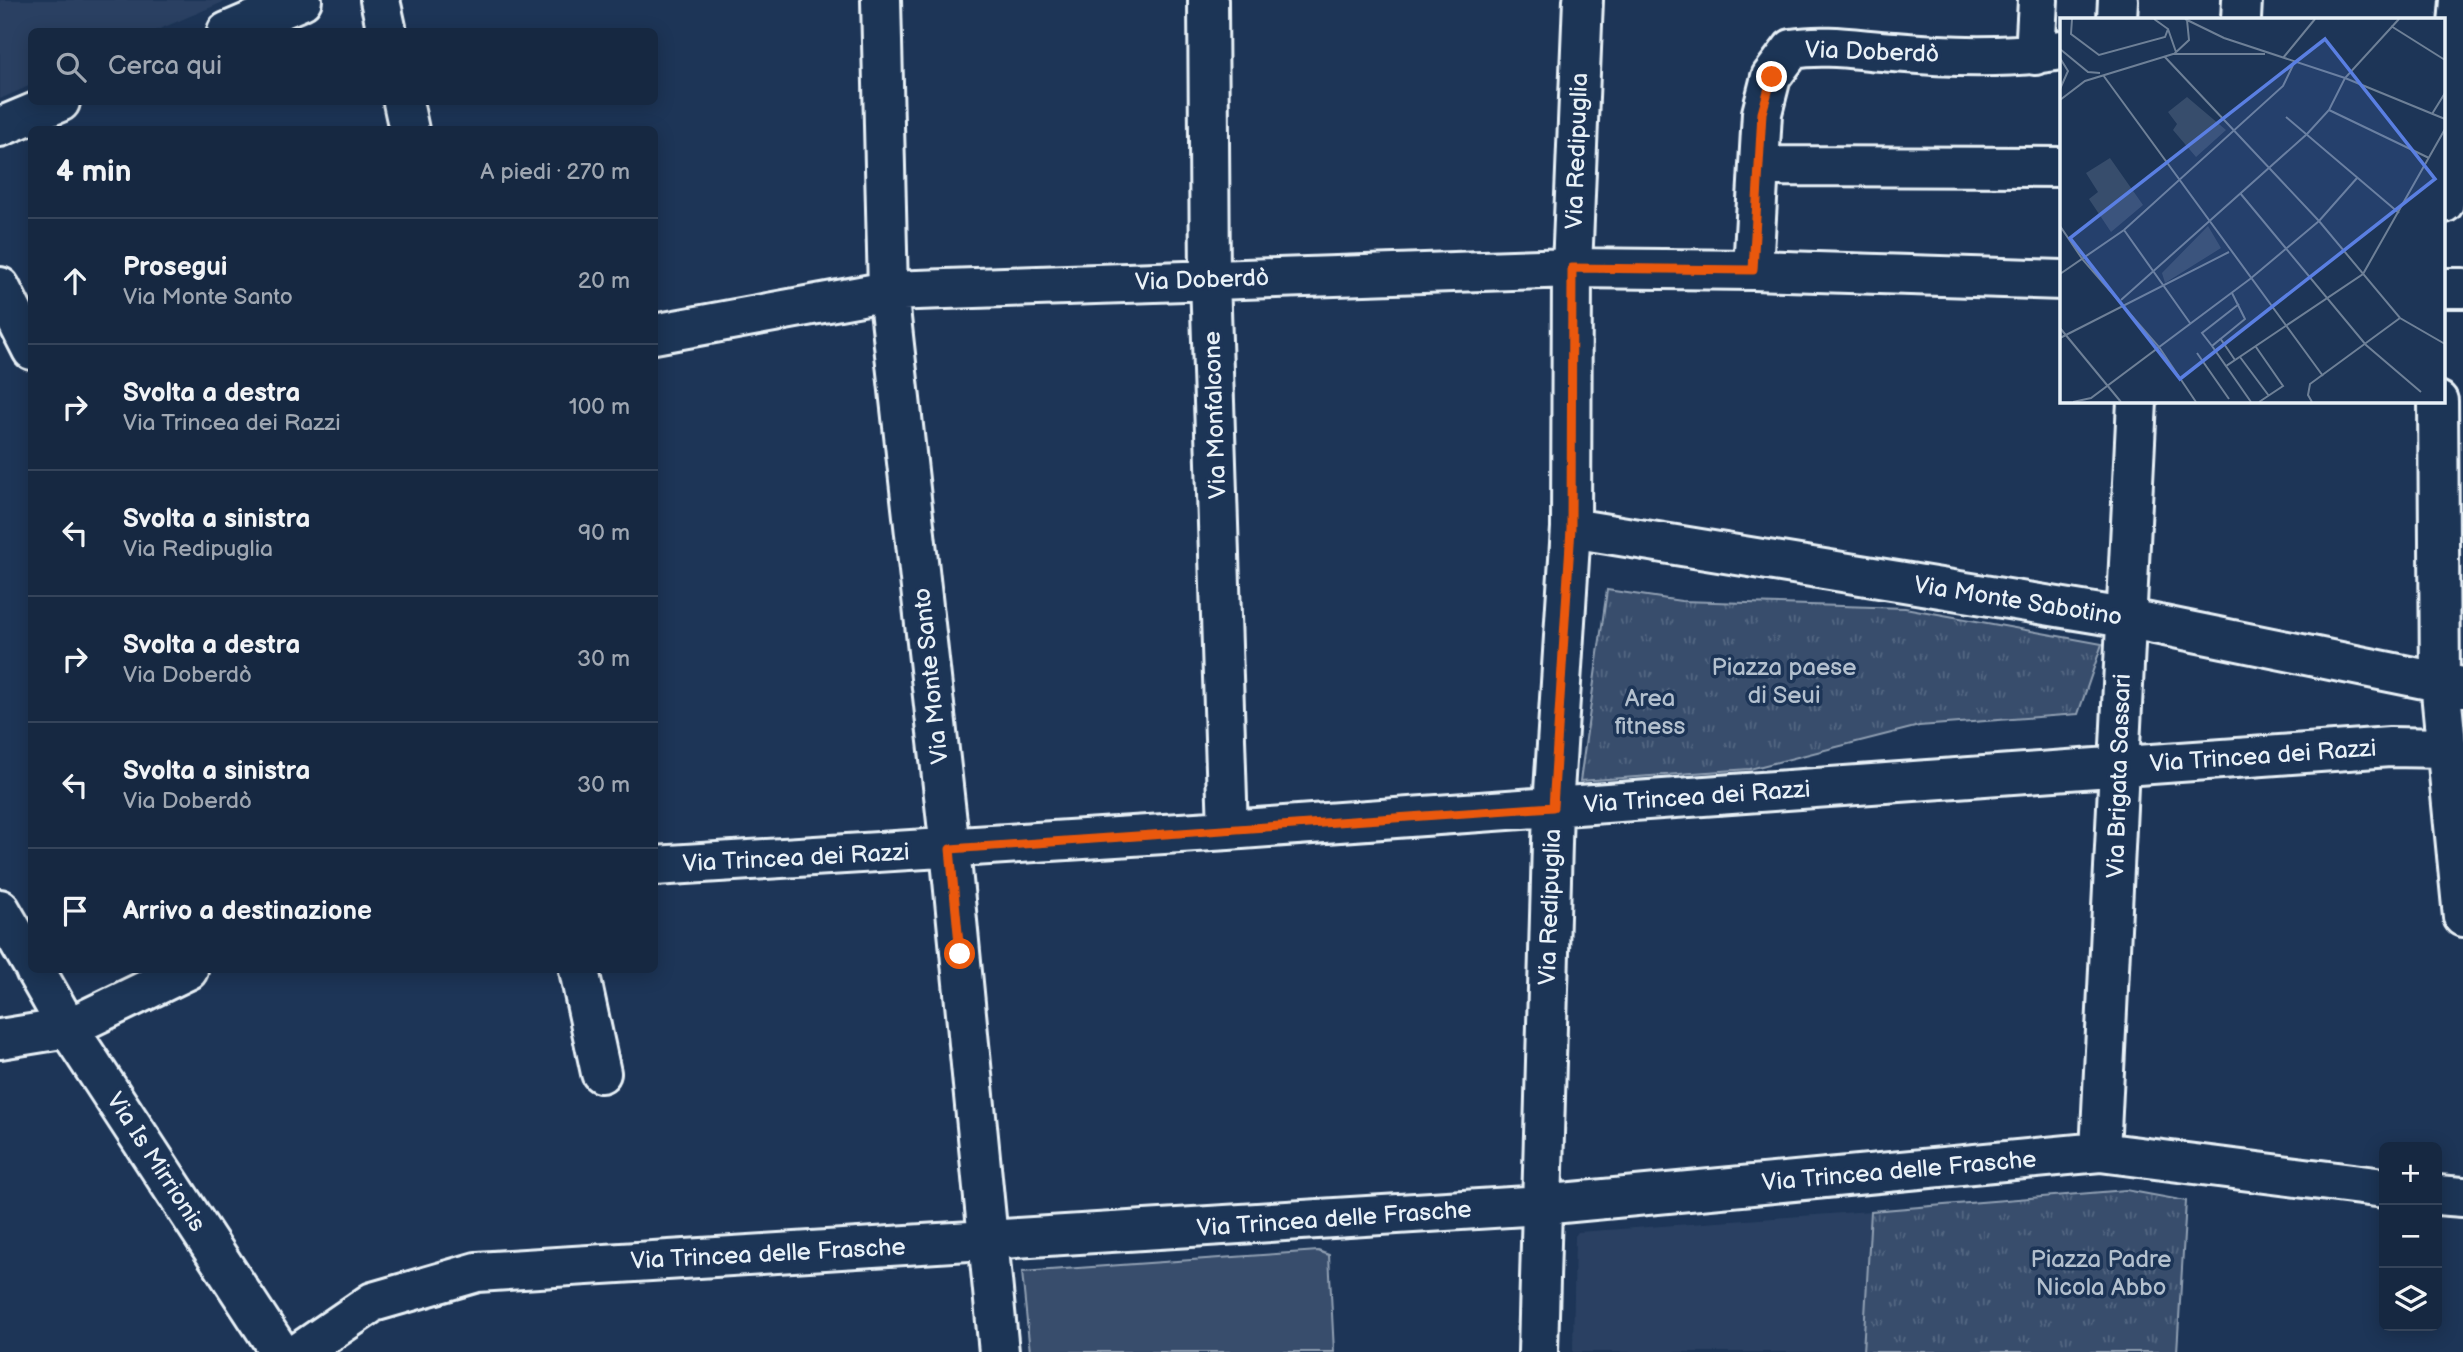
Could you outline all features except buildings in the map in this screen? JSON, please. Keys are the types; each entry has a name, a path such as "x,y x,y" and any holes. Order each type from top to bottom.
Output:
{"street":[{"path":"236,28 302,0"},
{"path":"380,0 386,28"},
{"name":"Via Monte Santo","path":"881,0 888,291 950,849 999,1352"},
{"name":"Via Monfalcone","path":"1208,0 1210,279 1228,830"},
{"name":"Via Redipuglia","path":"1538,1352 1553,807 1571,528 1572,268 1583,0"},
{"name":"Via Doberdò","path":"1753,270 1762,113 1772,77 1792,49 1813,45 1925,55 2049,52 2038,0"},
{"path":"2118,0 2118,18"},
{"path":"2241,18 2242,0"},
{"path":"2446,178 2460,0"},
{"path":"0,127 53,105"},
{"path":"404,105 408,126"},
{"path":"1759,166 2060,167"},
{"name":"Via Doberdò","path":"658,333 888,291 1572,268 1753,270 2060,280"},
{"path":"0,287 28,342"},
{"name":"Via Brigata Sassari","path":"2100,1152 2137,402"},
{"path":"2438,402 2452,685 2447,748 2463,917"},
{"name":"Via Monte Sabotino","path":"1571,528 2125,618 2452,685"},
{"name":"Via Trincea dei Razzi","path":"658,866 1228,830 2390,747 2447,748"},
{"path":"0,909 28,957"},
{"name":"Via Is Mirrionis","path":"37,973 68,1028 279,1352"},
{"path":"0,1039 68,1028 182,973"},
{"path":"580,973 601,1073"},
{"name":"Via Trincea delle Frasche","path":"300,1352 373,1302 477,1272 1541,1205 2100,1152 2379,1187"},
{"path":"2442,1195 2463,1197"}],"shaded area":[{"path":"0,0 228,0 162,28 28,28 28,86 0,99"},
{"path":"1871,1211 1863,1352 1573,1352 1575,1236 1578,1232"}],"green space":[{"path":"1607,590 1681,601 1905,608 2102,644 2078,714 1919,726 1750,769 1580,781"},
{"name":"Piazza Padre Nicola Abbo","path":"2126,1190 2186,1201 2177,1352 1863,1352 1871,1211"},
{"path":"1318,1251 1329,1255 1334,1352 1030,1352 1022,1272"}],"route":[{"path":"960,954 950,849 1553,807 1571,528 1572,268 1753,270 1762,113 1772,77"}],"park label":[{"name":"Piazza paese di Seui","path":"1784,681"},
{"name":"Area fitness","path":"1650,712"}]}
